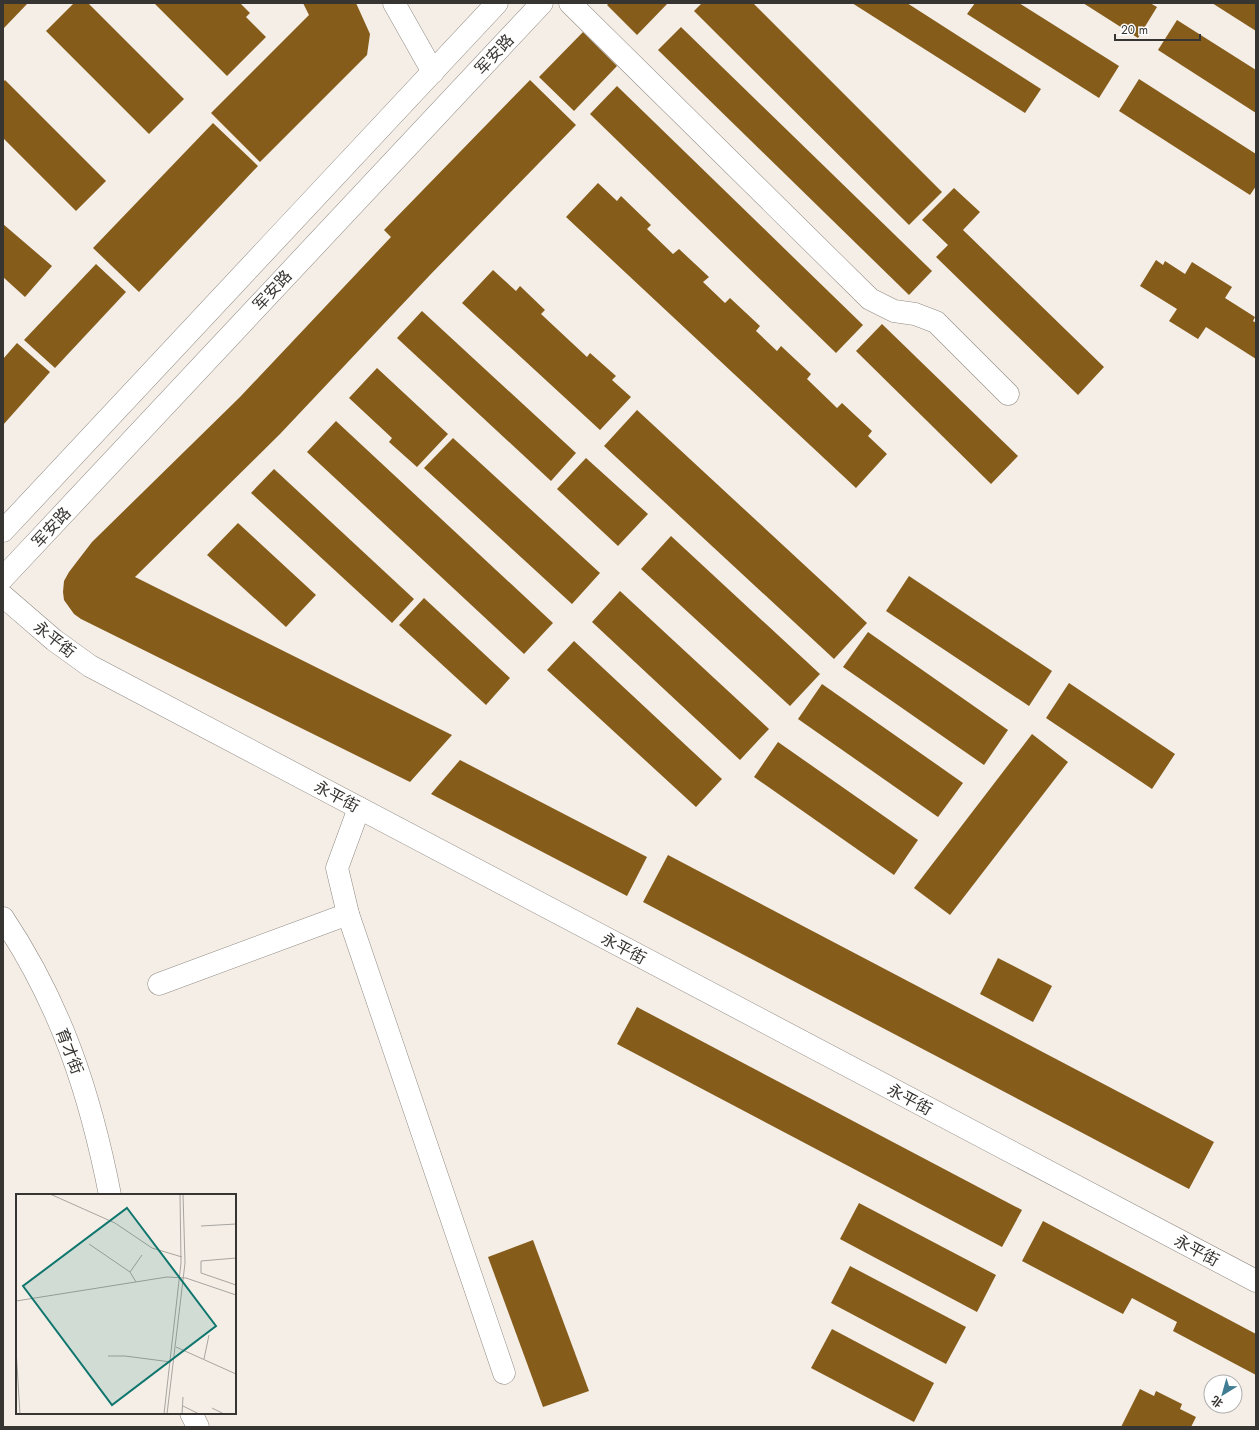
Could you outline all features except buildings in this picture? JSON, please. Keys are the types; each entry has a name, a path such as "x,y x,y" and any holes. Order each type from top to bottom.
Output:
{"street":[{"path":"394,3 433,72"},
{"name":"军安路","path":"3,531 497,3"},
{"name":"军安路","path":"3,578 542,3"},
{"path":"570,3 870,299 894,311 915,314 936,322 1008,394"},
{"name":"永平街","path":"3,596 54,640 90,666 1256,1281"},
{"path":"359,808 337,868 348,914 504,1373"},
{"path":"159,984 348,914"},
{"name":"育才街","path":"3,918 38,976 58,1018 75,1061 90,1106 110,1194"},
{"path":"192,1414 198,1427"}]}
